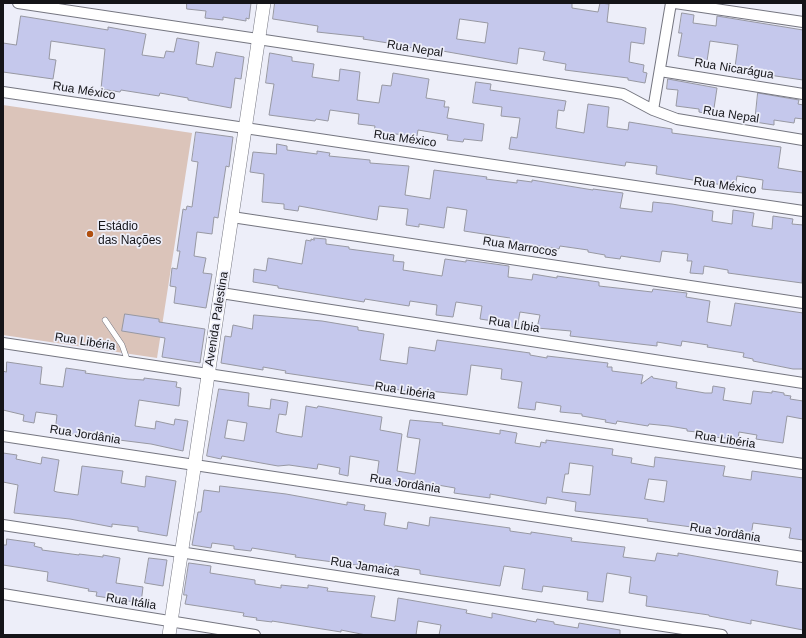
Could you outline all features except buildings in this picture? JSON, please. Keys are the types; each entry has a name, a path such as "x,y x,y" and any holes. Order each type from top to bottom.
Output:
{"street":[{"name":"Rua Nepal","path":"18,3 623,94 653,110 677,119 803,140"},
{"name":"Avenida Palestina","path":"170,635 264,3"},
{"path":"653,110 671,3"},
{"path":"675,3 803,22"},
{"name":"Rua Nicarágua","path":"660,71 803,94"},
{"name":"Rua México","path":"3,92 803,211"},
{"name":"Rua Marrocos","path":"232,217 803,303"},
{"name":"Rua Líbia","path":"221,293 803,383"},
{"name":"Rua Libéria","path":"3,343 803,464"},
{"name":"Rua Jordânia","path":"3,436 803,558"},
{"name":"Rua Jamaica","path":"3,525 722,635"},
{"name":"Rua Itália","path":"3,594 255,635"}],"lane":[{"path":"105,320 122,345 128,362"}],"shaded area":[{"name":"Estádio das Nações","path":"3,105 192,133 157,358 3,335"}],"place":[{"name":"Estádio das Nações","path":"90,234"}]}
